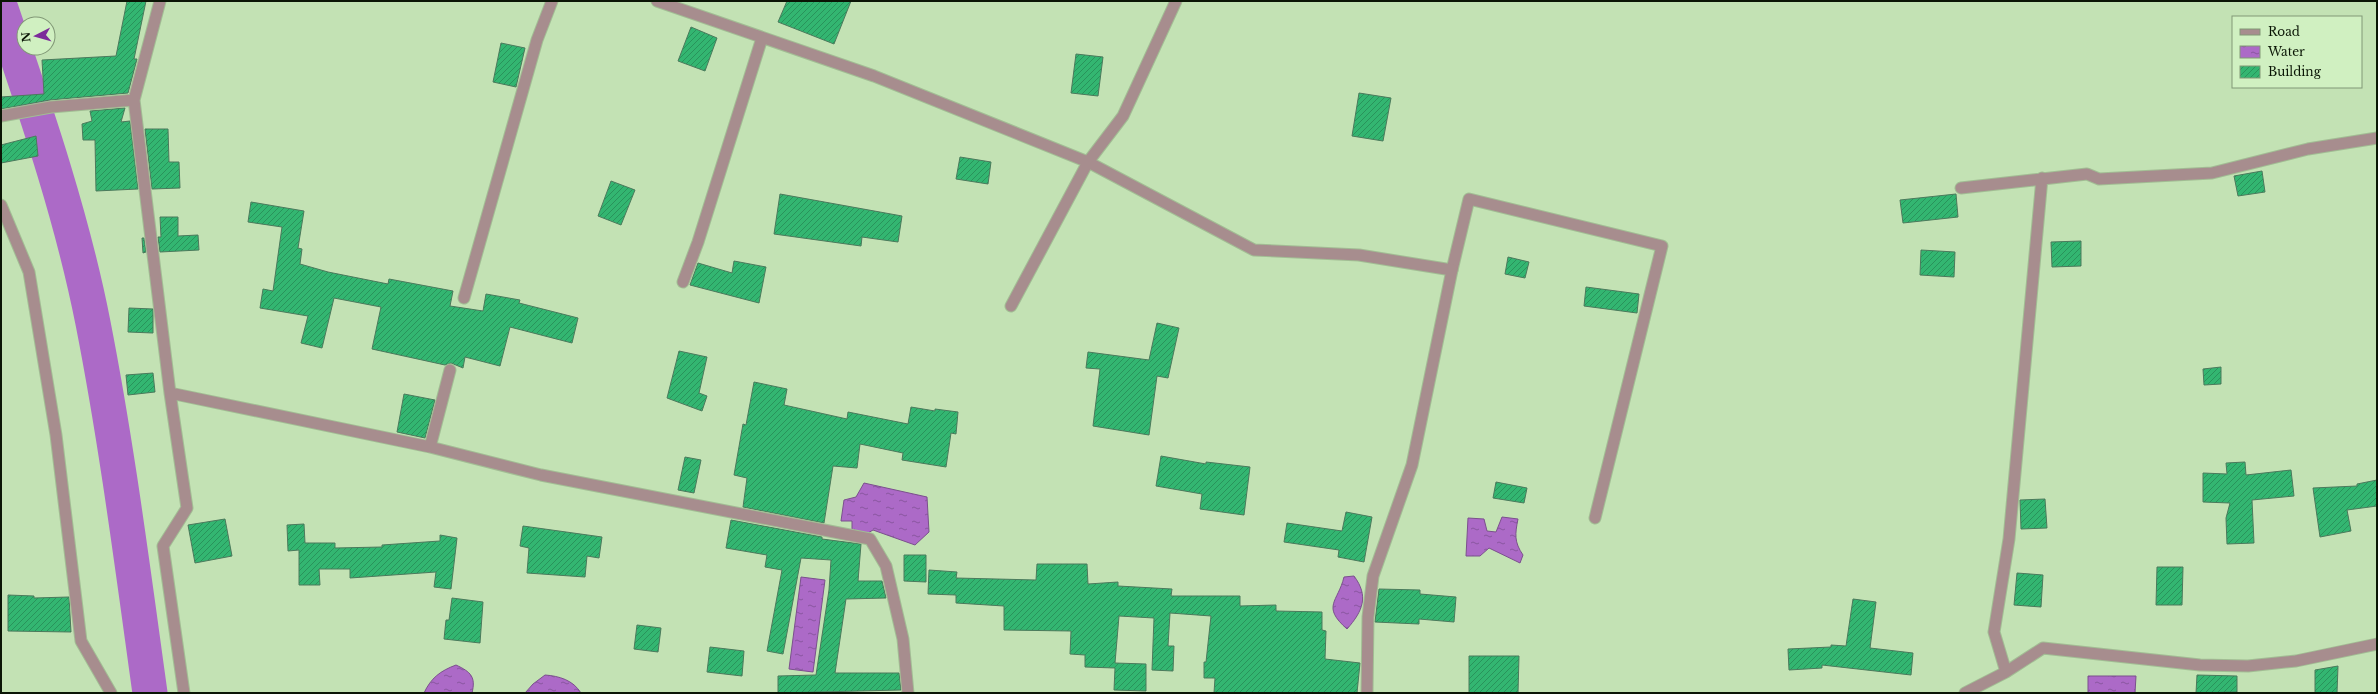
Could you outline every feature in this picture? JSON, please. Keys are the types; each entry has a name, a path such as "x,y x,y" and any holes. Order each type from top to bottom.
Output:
{"street":[{"path":"160,1 134,100 170,393 187,508 163,546 184,693"},
{"path":"464,298 537,40 552,1"},
{"path":"657,1 874,76 1088,162 1254,250 1358,255 1452,270"},
{"path":"1011,306 1088,162 1123,116 1176,1"},
{"path":"682,282 698,242 762,38"},
{"path":"1,116 51,107 134,100"},
{"path":"1961,188 2087,174 2099,179 2212,173 2308,149 2377,138"},
{"path":"2006,672 1994,632 2009,539 2042,178"},
{"path":"1367,693 1368,617 1373,576 1412,465 1452,270 1469,199 1662,246 1595,518"},
{"path":"1,204 29,272 56,435 81,641 111,693"},
{"path":"430,448 450,370"},
{"path":"170,393 430,448 541,476 870,539 886,566 903,639 908,693"},
{"path":"1965,693 2006,672 2043,648 2200,665 2248,666 2296,661 2377,644"}],"water":[{"path":"864,483 927,497 929,532 915,545 873,530 868,533 852,530 852,521 841,521 844,500 856,497"},
{"path":"1502,517 1518,519 1516,538 1523,555 1520,563 1489,548 1480,556 1466,556 1468,518 1484,519 1487,531 1496,532"},
{"path":"1354,576 1359,583 1363,597 1357,616 1347,629 1339,621 1333,609 1335,598 1344,577"},
{"path":"801,577 825,580 813,672 789,669"},
{"path":"456,665 469,673 473,679 472,693 424,693 433,679 445,670"},
{"path":"545,675 555,676 570,682 581,693 525,693 533,684"},
{"path":"2088,676 2136,676 2135,693 2088,693"}],"building":[{"path":"127,1 146,1 134,59 137,59 128,93 50,100 1,109 1,97 44,94 42,60 116,56"},
{"path":"787,1 851,1 834,44 778,22"},
{"path":"691,27 717,38 705,71 678,61"},
{"path":"501,43 525,48 516,87 493,82"},
{"path":"1076,54 1103,57 1098,96 1071,93"},
{"path":"1359,93 1391,98 1383,141 1352,136"},
{"path":"125,108 121,122 130,121 138,189 96,191 95,140 83,140 82,124 92,121 90,111"},
{"path":"145,129 168,129 169,162 179,162 180,188 152,189"},
{"path":"36,136 38,156 1,163 1,145"},
{"path":"960,157 991,162 988,184 956,179"},
{"path":"2262,171 2265,192 2238,196 2234,176"},
{"path":"611,181 635,190 621,225 598,216"},
{"path":"780,194 902,216 898,242 862,237 861,246 774,234"},
{"path":"1956,194 1958,217 1903,223 1900,200"},
{"path":"251,202 304,211 298,248 302,249 300,264 328,272 388,284 389,279 453,291 450,306 483,311 486,294 520,300 519,303 578,318 572,343 510,327 500,366 465,357 463,368 451,363 445,365 372,349 381,307 334,298 322,348 301,343 308,316 260,308 263,289 273,291 282,227 248,222"},
{"path":"160,217 178,217 178,236 198,235 199,250 160,252 158,237 161,237"},
{"path":"142,238 144,238 146,252 143,253"},
{"path":"2081,241 2081,266 2052,267 2051,242"},
{"path":"1921,250 1955,252 1954,277 1920,275"},
{"path":"1508,257 1529,262 1525,278 1505,274"},
{"path":"734,261 766,267 759,303 690,285 698,263 732,273"},
{"path":"1586,287 1639,294 1637,313 1584,306"},
{"path":"129,308 153,309 153,333 128,332"},
{"path":"1157,323 1179,328 1168,378 1157,376 1149,435 1093,426 1100,369 1086,368 1088,352 1149,360"},
{"path":"679,351 707,357 699,393 707,396 702,411 667,398"},
{"path":"2221,367 2221,384 2204,385 2203,369"},
{"path":"153,373 155,392 128,395 126,375"},
{"path":"754,382 787,389 784,405 847,419 848,412 908,424 911,407 935,411 935,409 958,412 956,434 951,433 946,467 902,460 903,453 860,444 857,468 833,466 824,523 743,507 747,478 734,475 743,424 746,425"},
{"path":"404,394 435,400 425,438 397,432"},
{"path":"1161,456 1206,464 1206,462 1250,467 1244,515 1200,509 1202,494 1156,486"},
{"path":"685,457 701,460 694,493 678,490"},
{"path":"2245,462 2246,475 2291,470 2294,496 2252,500 2254,543 2227,544 2226,518 2230,503 2203,502 2203,473 2227,474 2226,463"},
{"path":"2377,480 2377,506 2347,510 2351,531 2320,537 2313,488 2357,486 2357,484"},
{"path":"1496,482 1527,488 1524,503 1493,498"},
{"path":"2045,499 2047,528 2021,529 2020,500"},
{"path":"1346,512 1372,517 1364,562 1338,557 1339,550 1284,542 1287,523 1342,531"},
{"path":"225,519 232,556 195,563 188,525"},
{"path":"731,520 822,537 822,539 861,544 858,581 882,581 886,598 846,599 835,673 899,673 901,690 778,693 778,676 816,675 829,590 831,560 801,558 783,654 767,651 782,570 765,567 767,555 726,548"},
{"path":"304,524 305,543 335,543 335,548 382,547 382,545 440,541 440,535 457,538 451,589 434,587 436,572 350,578 350,569 319,569 320,585 299,585 299,550 288,551 287,525"},
{"path":"523,526 602,537 599,558 587,556 585,577 527,573 529,548 520,546"},
{"path":"904,555 926,555 926,582 904,581"},
{"path":"1037,564 1087,564 1088,584 1118,582 1118,586 1172,589 1171,596 1240,596 1240,606 1276,605 1276,611 1322,612 1322,630 1326,631 1325,659 1360,663 1357,693 1214,693 1215,678 1204,678 1204,662 1206,662 1211,616 1170,613 1168,646 1174,646 1173,671 1152,670 1154,618 1119,616 1115,663 1146,664 1146,691 1114,690 1115,668 1085,667 1085,655 1070,654 1071,631 1004,630 1004,606 956,603 956,595 928,594 929,570 957,572 956,578 1036,580"},
{"path":"2157,567 2183,567 2182,605 2156,605"},
{"path":"2017,573 2043,575 2041,607 2014,605"},
{"path":"1379,589 1420,590 1420,594 1456,597 1454,622 1419,619 1419,624 1375,622"},
{"path":"8,595 34,596 34,598 69,597 71,632 8,631"},
{"path":"452,598 483,602 480,643 444,639 446,620 449,620"},
{"path":"1853,599 1876,602 1870,648 1913,653 1911,675 1822,665 1822,668 1789,670 1788,649 1831,647 1831,645 1846,646"},
{"path":"637,625 661,628 658,652 634,649"},
{"path":"710,647 744,651 742,676 707,672"},
{"path":"1469,656 1519,656 1518,693 1469,693"},
{"path":"2338,666 2337,693 2315,693 2315,670"},
{"path":"2197,675 2237,676 2237,692 2196,693"}],"waterway":[{"path":"1,9 64,204 75,243 93,323 117,462 150,693"}]}
